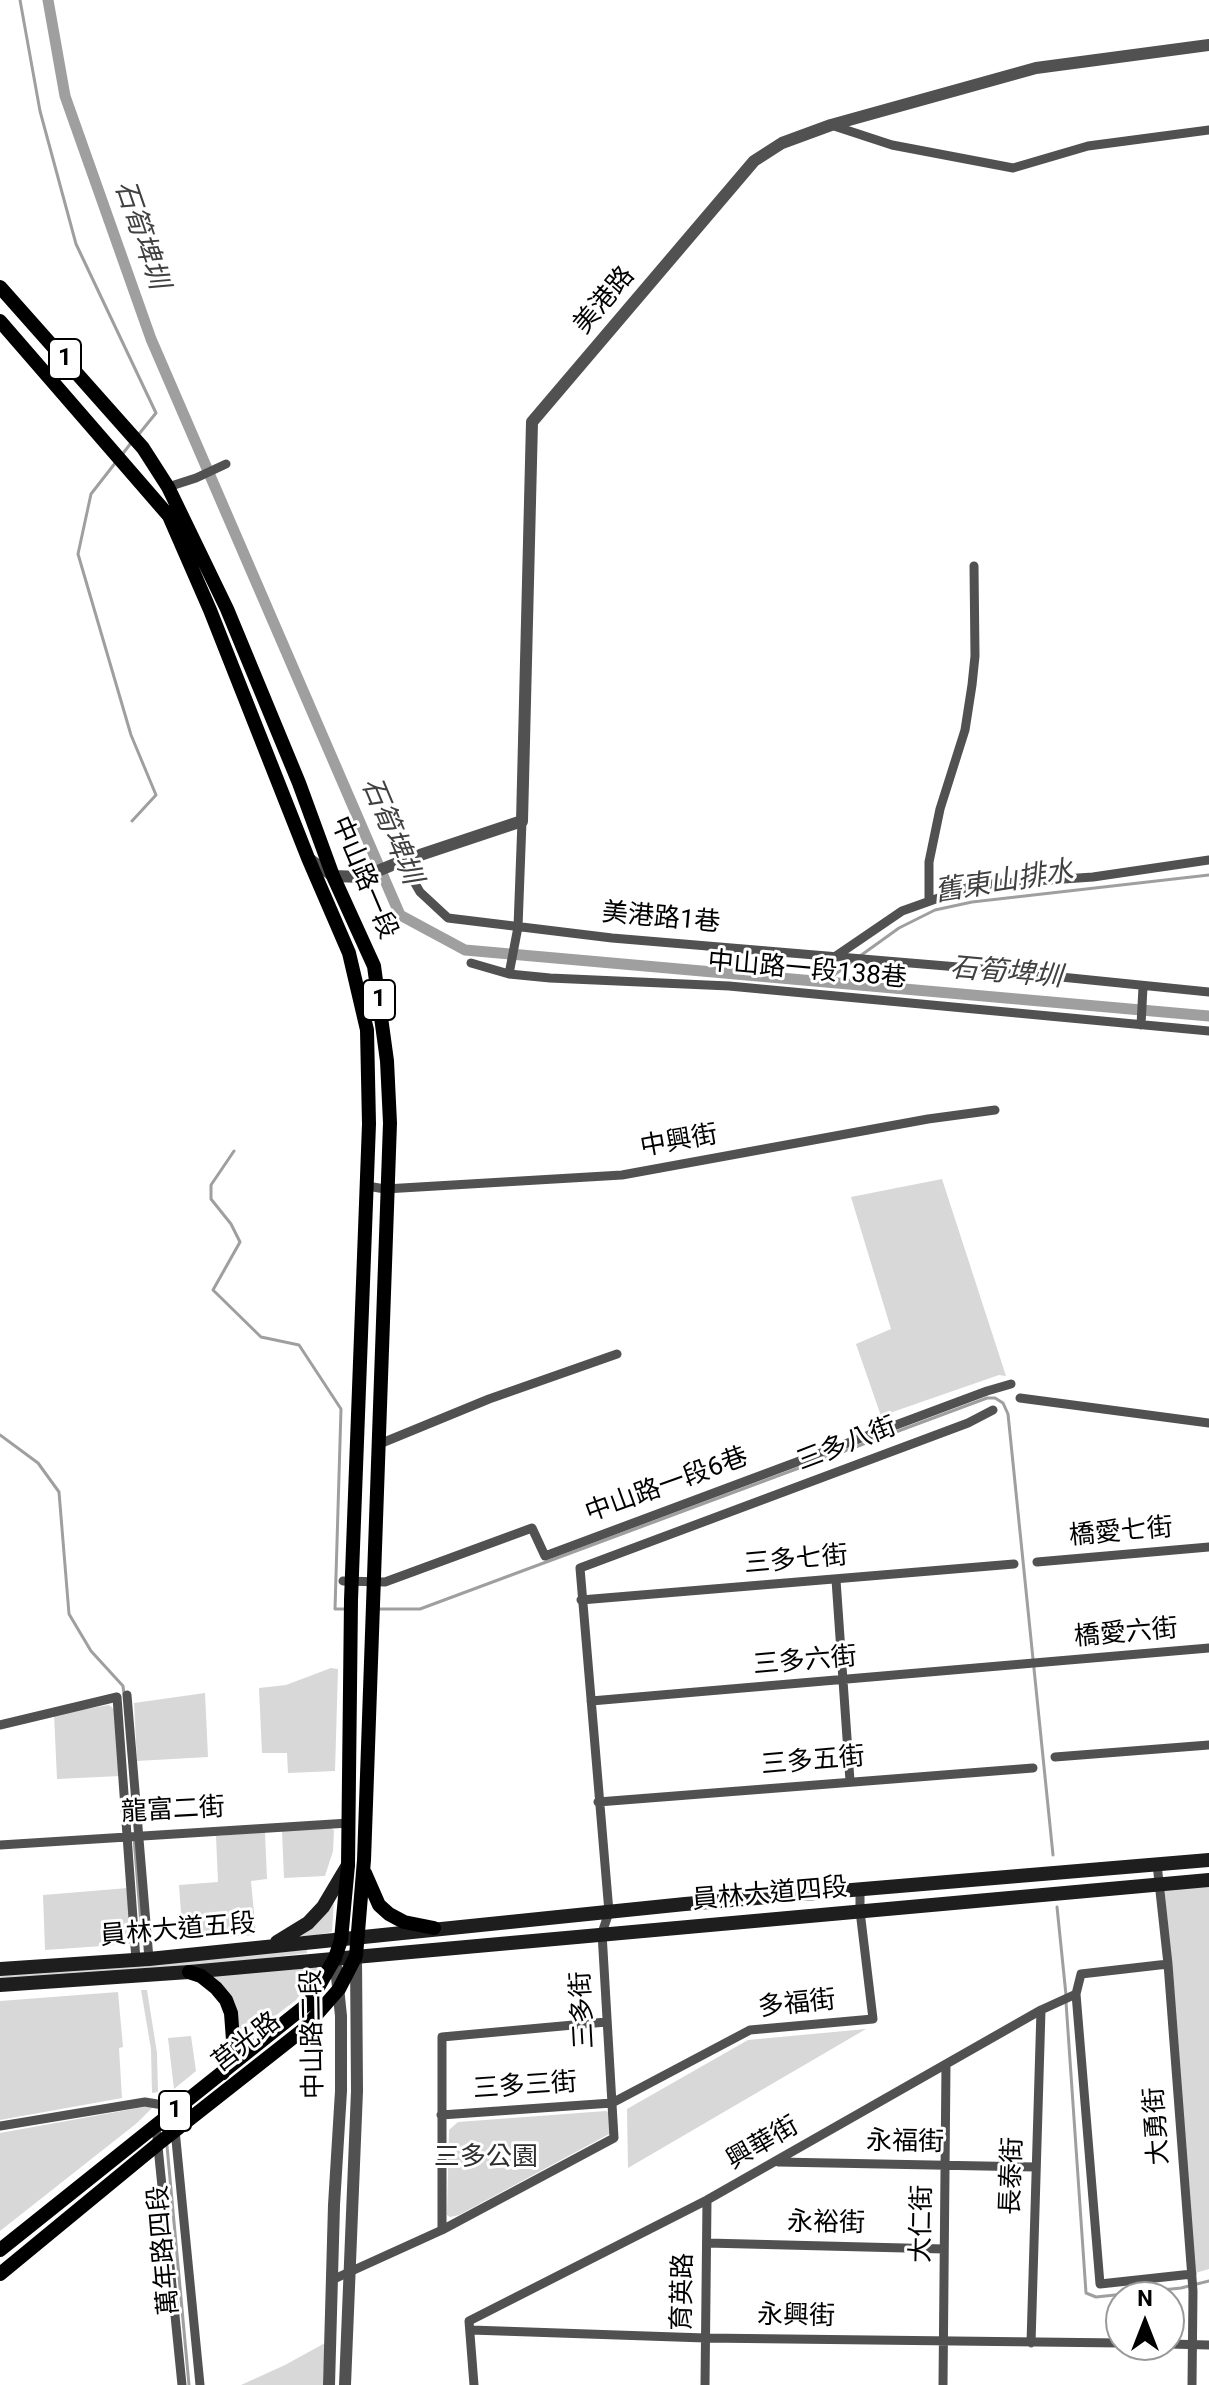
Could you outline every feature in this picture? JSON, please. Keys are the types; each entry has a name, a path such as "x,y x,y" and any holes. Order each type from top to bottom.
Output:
{"main road":[{"name":"中山路一段","path":"0,287 129,431 168,487 227,609 299,783 333,876 374,966 387,1061 390,1123 385,1189 370,1635"},
{"name":"中山路一段","path":"0,321 169,516 349,953 367,1030 369,1124 348,1581 351,1635"},
{"name":"中山路二段","path":"335,1958 341,1940 348,1865 351,1635"},
{"name":"中山路二段","path":"356,1956 363,1869 370,1635"},
{"name":"員林大道四段","path":"359,1936 1209,1860"},
{"path":"248,1949 274,1943 308,1923 323,1907 348,1865"},
{"path":"363,1869 379,1905 389,1914 404,1922 434,1928"},
{"name":"員林大道四段","path":"335,1958 1209,1880"},
{"name":"員林大道五段","path":"0,1969 143,1959 359,1936"},
{"name":"莒光路","path":"0,2274 304,2029 339,1989 356,1956"},
{"name":"員林大道五段","path":"0,1985 335,1958"},
{"name":"莒光路","path":"0,2250 309,2003 335,1958"},
{"path":"189,1972 201,1976 216,1988 226,2000 231,2013 234,2026 231,2052 222,2074"}],"street":[{"name":"美港路","path":"522,821 532,422 754,161 782,143 831,125 1036,68 1209,45"},
{"path":"831,125 892,145 1013,168 1088,146 1209,130"},
{"path":"168,487 226,464"},
{"path":"929,901 929,862 940,809 965,730 972,685 975,656 974,566"},
{"path":"308,858 333,876 363,877 522,821 518,927 509,974"},
{"path":"836,956 902,911 975,885 1093,877 1209,860"},
{"name":"美港路1巷","path":"397,863 420,892 448,918 1209,992"},
{"name":"中山路一段138巷","path":"471,963 509,974 550,978 729,986 1209,1031"},
{"path":"1141,1025 1143,987"},
{"name":"中興街","path":"367,1186 385,1189 622,1175 928,1119 995,1110"},
{"path":"377,1445 489,1399 617,1354"},
{"name":"中山路一段6巷","path":"348,1581 385,1582 532,1528 545,1556 1011,1384"},
{"path":"1020,1398 1209,1423"},
{"name":"三多八街","path":"580,1568 968,1423 993,1410"},
{"name":"橋愛七街","path":"1037,1562 1209,1547"},
{"name":"三多七街","path":"581,1600 1014,1564"},
{"name":"三多街","path":"334,2279 442,2230 614,2138 602,1933 609,1912 580,1568"},
{"path":"836,1580 850,1781"},
{"name":"橋愛六街","path":"1023,1665 1209,1648"},
{"name":"三多六街","path":"591,1701 1023,1665"},
{"path":"0,1725 122,1696"},
{"path":"122,1696 138,1835 143,1959"},
{"path":"122,1696 126,1835 143,1959"},
{"path":"1055,1757 1209,1745"},
{"name":"三多五街","path":"598,1802 1033,1768"},
{"name":"龍富二街","path":"0,1845 349,1823"},
{"name":"大勇街","path":"1157,1864 1168,1964 1192,2276 1192,2385"},
{"name":"多福街","path":"612,2103 750,2030 873,2019 860,1890"},
{"name":"中山路二段","path":"345,2385 357,2091 356,1956"},
{"name":"中山路二段","path":"329,2385 341,2091 339,1989 335,1958"},
{"name":"興華街","path":"470,2325 707,2200 1041,2010 1075,1995 1081,1974 1168,1964"},
{"path":"1075,1995 1100,2284 1192,2276"},
{"name":"長泰街","path":"1031,2343 1041,2010"},
{"path":"442,2230 442,2037 606,2022"},
{"name":"大仁街","path":"943,2385 946,2064"},
{"path":"0,2126 145,2102 169,2106 174,2112"},
{"name":"三多三街","path":"441,2115 612,2103"},
{"name":"萬年路四段","path":"174,2112 200,2385"},
{"name":"萬年路四段","path":"156,2127 182,2385"},
{"path":"806,2144 815,2163"},
{"name":"永福街","path":"775,2162 1035,2167"},
{"name":"育英路","path":"705,2385 707,2200"},
{"name":"永裕街","path":"707,2243 944,2249"},
{"path":"470,2325 474,2385"},
{"name":"永興街","path":"470,2325 705,2338 1105,2343"},
{"path":"1185,2344 1209,2345"}],"green space":[{"path":"942,1179 1006,1376 999,1375 881,1416 856,1344 891,1329 851,1197"},
{"path":"331,1668 338,1669 335,1771 288,1773 287,1753 262,1753 259,1688 286,1685"},
{"path":"205,1693 208,1757 137,1761 134,1703"},
{"path":"109,1705 115,1710 120,1776 57,1779 54,1714"},
{"path":"329,1827 334,1830 333,1851 325,1876 284,1878 282,1831"},
{"path":"265,1832 267,1879 251,1881 256,1935 183,1940 179,1885 218,1882 216,1836"},
{"path":"1209,1880 1209,2269 1192,2274 1158,1885"},
{"path":"128,1888 131,1944 45,1950 43,1895"},
{"path":"334,1900 332,1932 301,1938 300,1935"},
{"path":"307,1950 307,1953 212,1965 0,1980 0,1975"},
{"path":"316,1967 318,1970 296,2000 236,2046 211,1976"},
{"path":"141,1990 147,1990 157,2053 158,2092 152,2093 151,2049"},
{"path":"118,1992 123,2047 119,2048 122,2098 0,2120 0,2001"},
{"path":"866,2029 628,2168 627,2109 748,2040"},
{"path":"191,2036 196,2071 174,2089 168,2038"},
{"path":"155,2105 137,2123 0,2231 0,2133"},
{"name":"三多公園","path":"610,2113 611,2133 459,2215 447,2215 449,2130 458,2122"},
{"path":"325,2343 323,2385 241,2385 285,2365"}],"waterway":[{"path":"20,0 40,111 76,244 156,413 139,434"},
{"name":"石筍埤圳","path":"48,0 65,96 151,339 400,915 465,950 1209,1016"},
{"path":"121,456 131,443"},
{"path":"116,462 91,494 78,554 131,735 156,795 132,821"},
{"name":"舊東山排水","path":"860,956 899,928 935,910 972,902 1209,875"},
{"name":"舊東山排水","path":"825,982 854,960"},
{"path":"234,1151 211,1185 211,1199 231,1224 240,1242 213,1290 261,1337 299,1345 341,1409 335,1609 347,1609"},
{"path":"378,1609 420,1609 987,1398 995,1398 1003,1403 1008,1414 1053,1855"},
{"path":"0,1435 38,1463 59,1492 69,1614 91,1651 123,1686 124,1694"},
{"path":"134,1838 142,1937"},
{"path":"1057,1907 1066,1995"},
{"path":"1066,2002 1086,2293 1096,2297 1181,2288 1209,2281"},
{"path":"167,2146 189,2385"}]}
